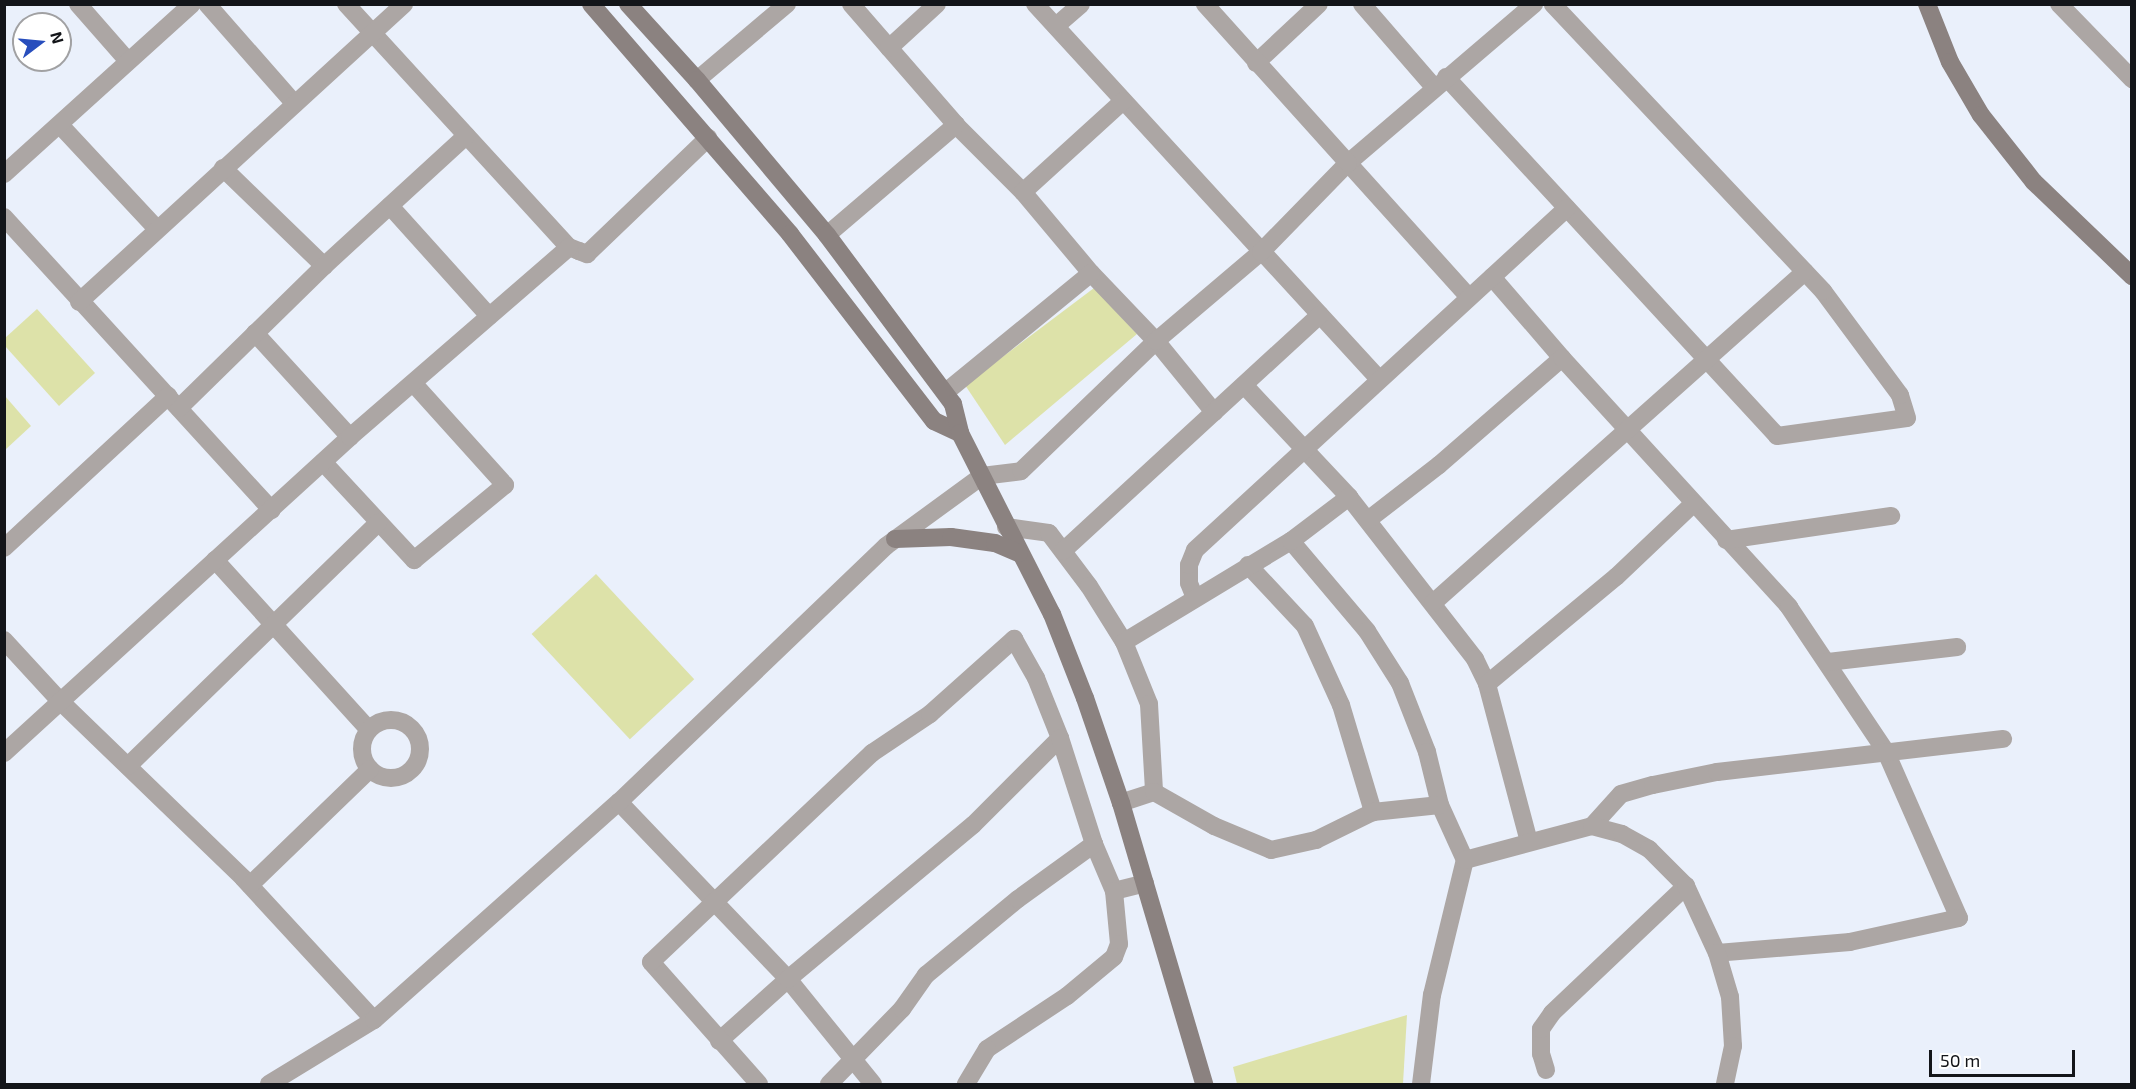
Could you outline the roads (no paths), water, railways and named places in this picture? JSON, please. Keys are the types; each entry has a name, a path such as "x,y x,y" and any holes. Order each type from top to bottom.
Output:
{"street":[{"path":"78,4 128,60"},
{"path":"4,174 192,4"},
{"path":"207,4 295,104"},
{"path":"346,4 569,247 587,254 708,138"},
{"path":"79,302 223,168 373,35 404,4"},
{"path":"591,4 790,234 934,421 960,433"},
{"path":"628,4 697,80 827,234 947,391 960,433 1052,614 1121,802 1204,1084"},
{"path":"697,80 787,4"},
{"path":"851,4 956,125 1023,192 1091,273 1156,340 1214,412"},
{"path":"889,48 938,4"},
{"path":"1035,4 1378,378"},
{"path":"1056,26 1081,4"},
{"path":"1205,4 1467,295"},
{"path":"1256,63 1319,4"},
{"path":"1362,4 1567,208 1777,436 1906,418 1900,394 1805,272 1553,4"},
{"path":"269,1084 374,1020 619,802 895,539 982,476 1021,471 1156,340 1261,252 1348,164 1440,82 1534,4"},
{"path":"1927,4 1950,62 1981,115 2034,182 2132,276"},
{"path":"2060,4 2132,79"},
{"path":"1023,192 1123,101"},
{"path":"60,125 157,229"},
{"path":"827,234 956,125"},
{"path":"4,548 255,333 324,266 466,136"},
{"path":"223,168 324,266"},
{"path":"390,206 489,316"},
{"path":"1195,598 1189,583 1189,565 1195,549 1467,295 1492,277 1567,208"},
{"path":"4,217 79,302 272,510"},
{"path":"4,753 350,437 569,247"},
{"path":"1433,603 1805,272"},
{"path":"947,391 1091,273"},
{"path":"1492,277 1625,430 1789,607 1828,662 1886,752 1959,918 1850,942 1717,953"},
{"path":"1063,551 1320,315"},
{"path":"255,333 350,437"},
{"path":"1368,520 1439,465 1562,358"},
{"path":"323,462 414,560 505,485 413,383"},
{"path":"1244,385 1349,497 1454,628 1487,684 1529,842"},
{"path":"1124,642 1291,541 1349,497"},
{"path":"1487,684 1616,578 1693,504"},
{"path":"1726,540 1891,516"},
{"path":"128,766 378,523"},
{"path":"1006,527 1043,531 1063,551 1124,642 1149,704 1154,792"},
{"path":"895,539 951,537 995,543 1019,553"},
{"path":"1291,541 1367,632 1400,683 1427,752 1440,805 1465,860 1439,960 1421,1084"},
{"path":"215,560 271,626 369,730"},
{"path":"1248,566 1305,626 1341,705 1373,812"},
{"path":"759,1084 651,962 872,753 930,714 1014,639 1036,678 1060,738 1094,844 1114,891 1119,944 1114,957 1067,996 987,1049 966,1084"},
{"path":"4,640 60,701 250,885 374,1020"},
{"path":"1828,662 1957,647"},
{"path":"382,721 399,721 414,730 421,751 415,767 401,777 385,777 370,769 362,750 369,730 382,721"},
{"path":"719,1041 788,979 973,825 1060,738"},
{"path":"1592,826 1606,806 1621,794 1653,785 1717,772 2003,739"},
{"path":"250,885 370,769"},
{"path":"1121,802 1154,792 1214,826 1271,850 1316,840 1373,812 1440,805"},
{"path":"619,802 718,901 788,979 850,1059 873,1084"},
{"path":"1465,860 1592,826 1622,834 1649,849 1686,886 1717,953 1730,997 1733,1046 1725,1084"},
{"path":"829,1084 850,1059 902,1009 926,975 1018,899 1094,844"},
{"path":"1114,891 1145,882"},
{"path":"1546,1070 1541,1054 1541,1029 1552,1013 1686,886"}]}
